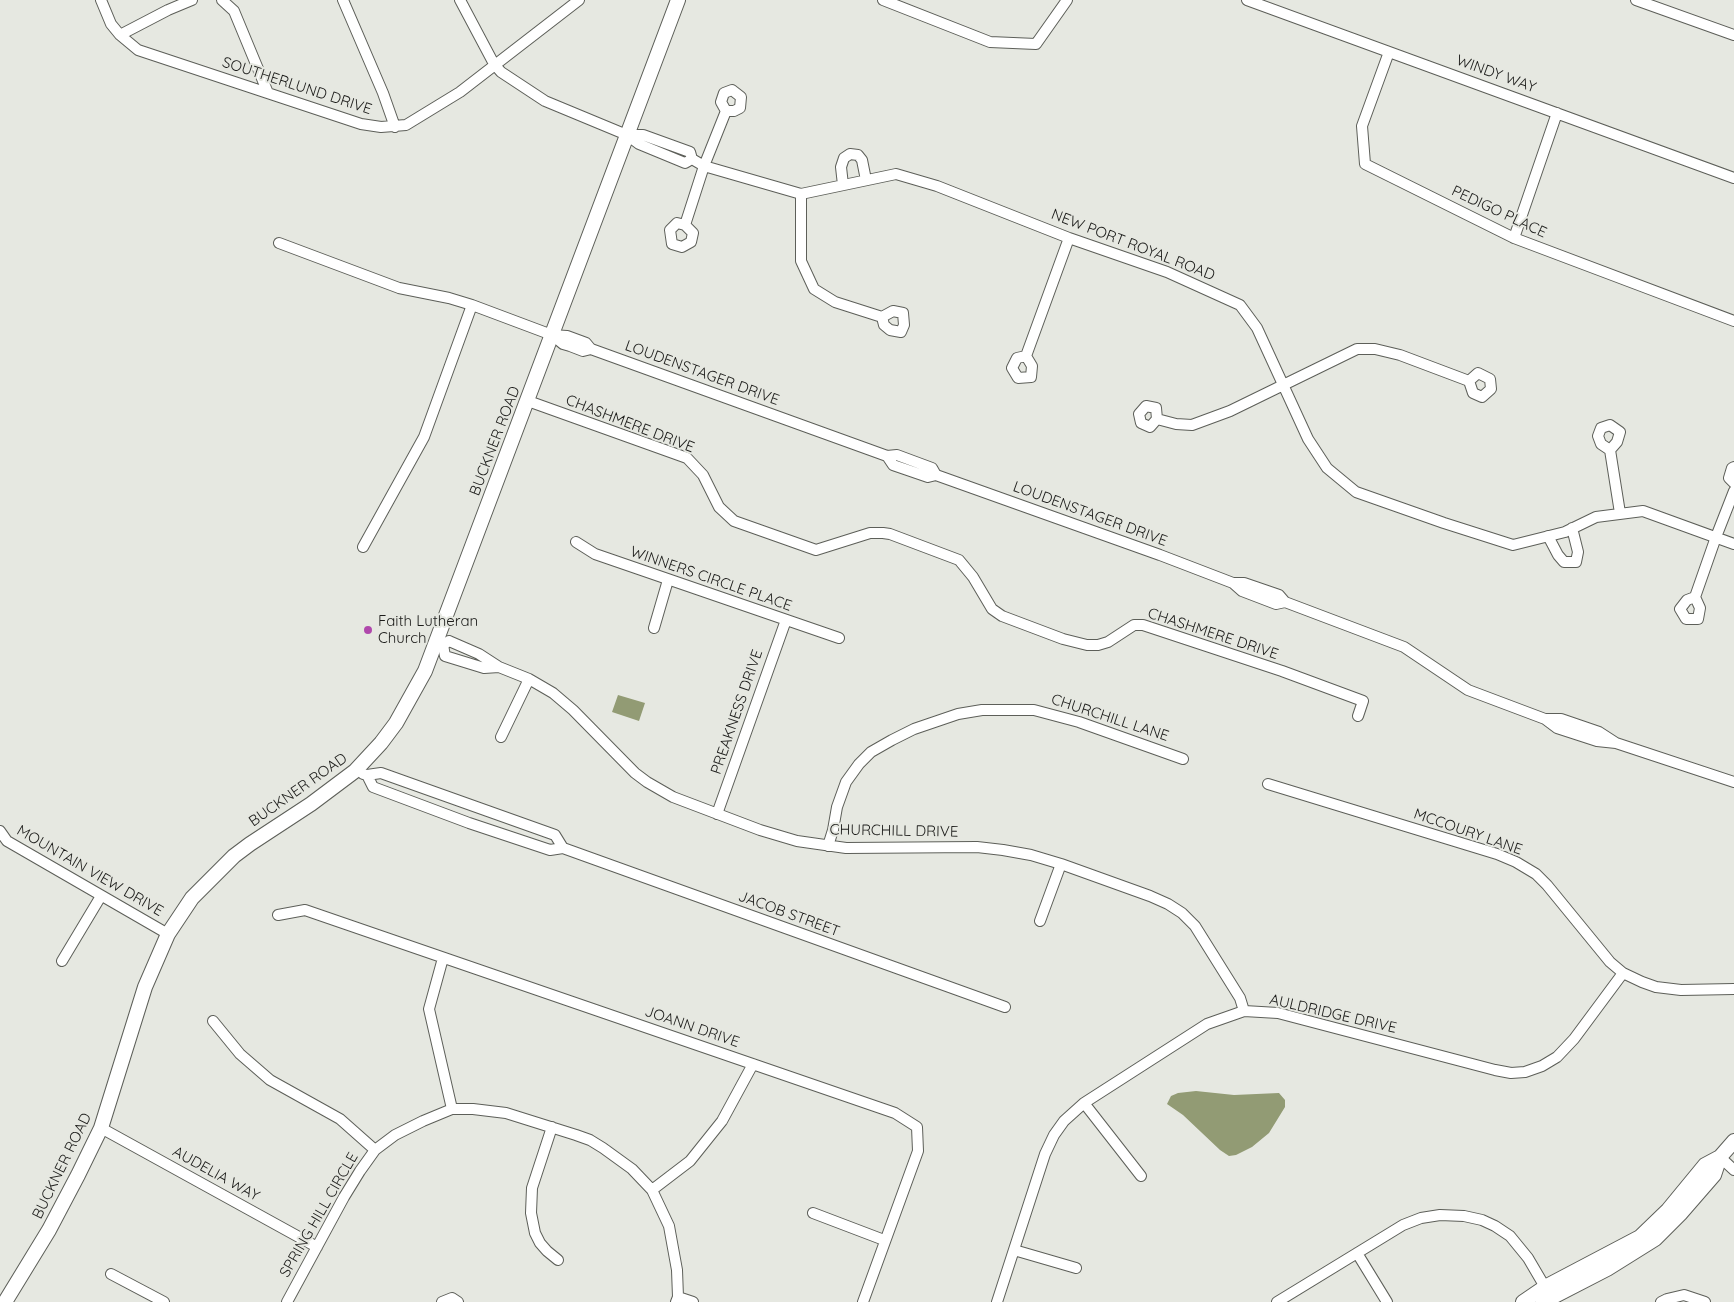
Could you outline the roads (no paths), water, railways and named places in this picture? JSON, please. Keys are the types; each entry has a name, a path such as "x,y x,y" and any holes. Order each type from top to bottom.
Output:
{"street":[{"name":"SOUTHERLUND DRIVE","path":"101,0 112,24 120,35 138,50 371,126 406,125 460,92 579,0"},
{"path":"120,35 192,0"},
{"path":"222,0 234,11 268,93"},
{"path":"343,0 395,126"},
{"name":"NEW PORT ROYAL ROAD","path":"460,0 494,64 501,72 545,101 626,134 639,144 686,163 692,160 704,166 801,194 896,174 946,189 1069,238 1167,272 1240,305 1257,328 1308,439 1327,468 1356,492 1444,524 1513,545 1572,528 1596,517 1643,511 1734,544"},
{"name":"BUCKNER ROAD","path":"5,1302 49,1230 100,1128 145,987 168,934 192,898 234,856 361,773 400,716 440,644 626,134 678,0"},
{"path":"883,0 990,42 1036,44 1067,0"},
{"name":"WINDY WAY","path":"1247,0 1734,178"},
{"path":"1636,0 1734,35"},
{"name":"PEDIGO PLACE","path":"1389,52 1362,126 1366,164 1514,238 1734,322"},
{"path":"685,225 704,166 726,111"},
{"path":"1514,238 1557,112"},
{"path":"843,185 841,167 844,158 850,154 858,155 862,160 866,180"},
{"path":"801,194 801,261 814,289 835,302 882,317"},
{"path":"1026,356 1069,238"},
{"name":"LOUDENSTAGER DRIVE","path":"279,243 399,288 449,298 472,306 552,335 563,344 583,351 591,349 887,456 893,465 928,477 936,475 1233,583 1244,583 1279,595 1285,602 1404,647 1468,690 1545,719 1561,719 1599,732 1616,742 1734,782"},
{"path":"363,547 424,437 472,306"},
{"path":"1157,419 1176,424 1192,425 1230,412 1357,349 1376,349 1400,355 1470,382"},
{"name":"CHASHMERE DRIVE","path":"528,401 687,458 703,475 719,507 734,521 816,550 870,533 890,534 959,560 973,577 992,609 1002,616 1063,639 1087,645 1098,645 1108,642 1134,625 1143,625 1282,671 1363,701 1358,716"},
{"path":"1610,450 1620,513"},
{"path":"1734,467 1729,478 1734,484"},
{"path":"1695,597 1734,491"},
{"path":"1548,536 1564,562 1576,562 1578,552 1572,528"},
{"name":"WINNERS CIRCLE PLACE","path":"576,542 595,554 839,638"},
{"path":"654,628 668,580"},
{"name":"PREAKNESS DRIVE","path":"717,814 742,739 786,620"},
{"name":"CHURCHILL DRIVE","path":"499,668 484,668 445,656 440,644 449,641 479,654 499,668 529,679 553,693 586,722 635,773 673,798 760,830 797,841 828,846 855,848 977,847 1003,850 1031,855 1061,864 1150,896 1182,913 1195,926 1240,998 1244,1011"},
{"path":"501,737 529,679"},
{"name":"CHURCHILL LANE","path":"828,846 837,807 846,782 859,764 872,752 892,740 958,714 982,710 1034,710 1079,722 1183,759"},
{"name":"JACOB STREET","path":"361,773 381,773 555,835 564,848"},
{"name":"JACOB STREET","path":"361,773 373,786 469,823 550,850 564,848 1005,1007"},
{"name":"MCCOURY LANE","path":"1268,784 1516,862 1536,874 1547,885 1610,962 1623,973 1656,987 1681,990 1734,989"},
{"name":"MOUNTAIN VIEW DRIVE","path":"0,831 7,842 168,934"},
{"path":"1040,921 1061,864"},
{"path":"62,960 101,896"},
{"name":"JOANN DRIVE","path":"278,915 305,910 895,1112 917,1127 918,1151 863,1302"},
{"path":"443,958 429,1009 452,1109"},
{"name":"AULDRIDGE DRIVE","path":"997,1302 1045,1154 1054,1135 1064,1121 1084,1103 1207,1024 1244,1011 1278,1013 1511,1074 1525,1072 1542,1066 1558,1057 1574,1039 1623,973"},
{"path":"213,1021 240,1054 270,1080 340,1119 375,1150"},
{"path":"652,1190 690,1161 722,1121 753,1064"},
{"path":"1084,1103 1141,1176"},
{"name":"SPRING HILL CIRCLE","path":"286,1302 360,1171 375,1150 395,1136 423,1121 452,1109 473,1109 506,1113 552,1127 590,1140 632,1169 652,1190 669,1226 677,1270 677,1300"},
{"path":"552,1127 532,1188 531,1213 535,1233 540,1243 546,1251 558,1260"},
{"name":"AUDELIA WAY","path":"100,1128 317,1247"},
{"path":"1523,1302 1550,1298 1640,1237 1668,1210 1706,1165 1720,1158 1734,1141"},
{"path":"1720,1158 1734,1170"},
{"path":"813,1213 884,1240"},
{"path":"1277,1302 1404,1225 1421,1218 1440,1215 1464,1216 1488,1223 1510,1236 1528,1258 1550,1298"},
{"path":"1014,1250 1076,1268"},
{"path":"1357,1253 1386,1302"},
{"path":"111,1274 164,1302"},
{"path":"1661,1302 1684,1295 1705,1302"},
{"path":"442,1302 452,1298 458,1302"},
{"path":"677,1300 693,1302"}],"place":[{"name":"Faith Lutheran Church","path":"368,630"}]}
